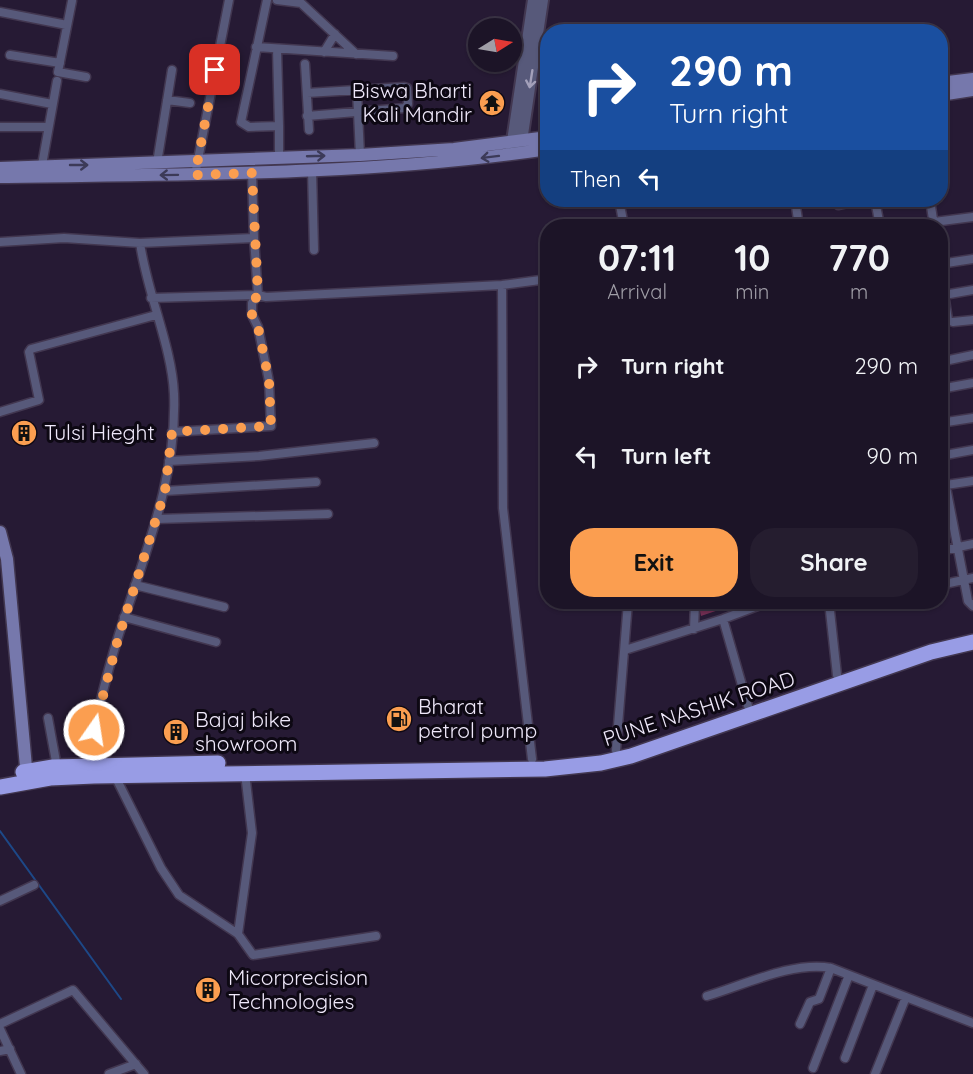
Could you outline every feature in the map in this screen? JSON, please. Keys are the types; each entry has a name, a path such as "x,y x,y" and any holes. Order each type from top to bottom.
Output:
{"highway":[{"name":"PUNE NASHIK ROAD","path":"0,788 27,776 57,767 532,759 589,755 616,750 938,640 973,632"},
{"name":"PUNE NASHIK ROAD","path":"0,777 544,769 601,763 665,745 932,652 973,642"}],"main road":[{"path":"948,82 973,79"},
{"path":"948,94 973,90"},
{"path":"0,168 158,163 196,169 252,173 312,170 431,163 516,147 540,139"},
{"path":"0,177 196,169 279,158 454,149 540,148"},
{"path":"0,532 7,559 27,776"}],"street":[{"path":"196,169 229,0"},
{"path":"267,0 241,122 249,127 279,126"},
{"path":"277,0 302,1 356,54"},
{"path":"516,147 533,0"},
{"path":"516,147 543,0"},
{"path":"72,1 58,72 86,77"},
{"path":"0,12 67,25"},
{"path":"324,52 335,34"},
{"path":"256,47 393,56"},
{"path":"277,49 279,158"},
{"path":"10,55 60,63"},
{"path":"305,64 309,129"},
{"path":"158,163 172,70"},
{"path":"42,165 57,81"},
{"path":"307,93 407,88 408,104 405,108 358,114 307,116"},
{"path":"357,91 360,155"},
{"path":"0,94 52,104"},
{"path":"167,100 190,103"},
{"path":"0,127 48,127"},
{"path":"312,170 314,250"},
{"path":"172,432 271,426 269,381 258,327 252,315 252,303 258,295 252,173"},
{"path":"948,221 973,217"},
{"path":"0,242 64,238 140,243 254,238"},
{"path":"86,766 102,695 124,617 165,491 172,432 172,375 151,298 140,243"},
{"path":"948,264 973,259"},
{"path":"151,298 258,295 277,297 502,285 540,280"},
{"path":"502,285 503,508 532,759"},
{"path":"948,294 973,290"},
{"path":"948,313 950,322 973,320"},
{"path":"0,412 39,400 28,352 31,349 156,315"},
{"path":"948,360 973,355"},
{"path":"948,388 973,383"},
{"path":"948,422 973,418"},
{"path":"169,461 281,454 374,443"},
{"path":"948,455 973,450"},
{"path":"948,485 973,481"},
{"path":"165,491 316,482"},
{"path":"948,495 958,547 969,579 968,601 973,606"},
{"path":"157,519 328,514"},
{"path":"948,549 973,544"},
{"path":"948,583 969,579"},
{"path":"135,585 224,607"},
{"path":"616,750 628,609"},
{"path":"694,629 695,609"},
{"path":"625,650 694,629 744,609"},
{"path":"830,609 837,675"},
{"path":"124,617 216,642"},
{"path":"723,619 748,706"},
{"path":"48,718 57,767"},
{"path":"238,934 252,833 245,773"},
{"path":"115,776 161,868 179,895 238,934 248,950 258,955 376,936"},
{"path":"0,901 34,885"},
{"path":"707,996 804,966 831,968 973,1023"},
{"path":"801,1024 810,1002 819,999 831,968"},
{"path":"813,1068 849,975"},
{"path":"845,1058 873,984"},
{"path":"0,1024 73,990 144,1074"},
{"path":"875,1074 906,997"},
{"path":"0,1029 21,1074"},
{"path":"0,1051 10,1048"},
{"path":"109,1074 136,1064"}],"shaded area":[{"path":"700,609 722,609 701,616"}],"waterway":[{"path":"0,831 121,999"}],"place":[{"name":"Biswa Bharti Kali Mandir","path":"492,103"},
{"name":"Tulsi Hieght","path":"24,433"},
{"name":"Bharat petrol pump","path":"399,719"},
{"name":"Bajaj bike showroom","path":"176,732"},
{"name":"Micorprecision Technologies","path":"208,990"}],"route":[{"path":"94,730 124,617 165,491 172,432 271,426 269,381 258,327 252,315 252,303 258,295 252,173 195,175 215,70"}]}
